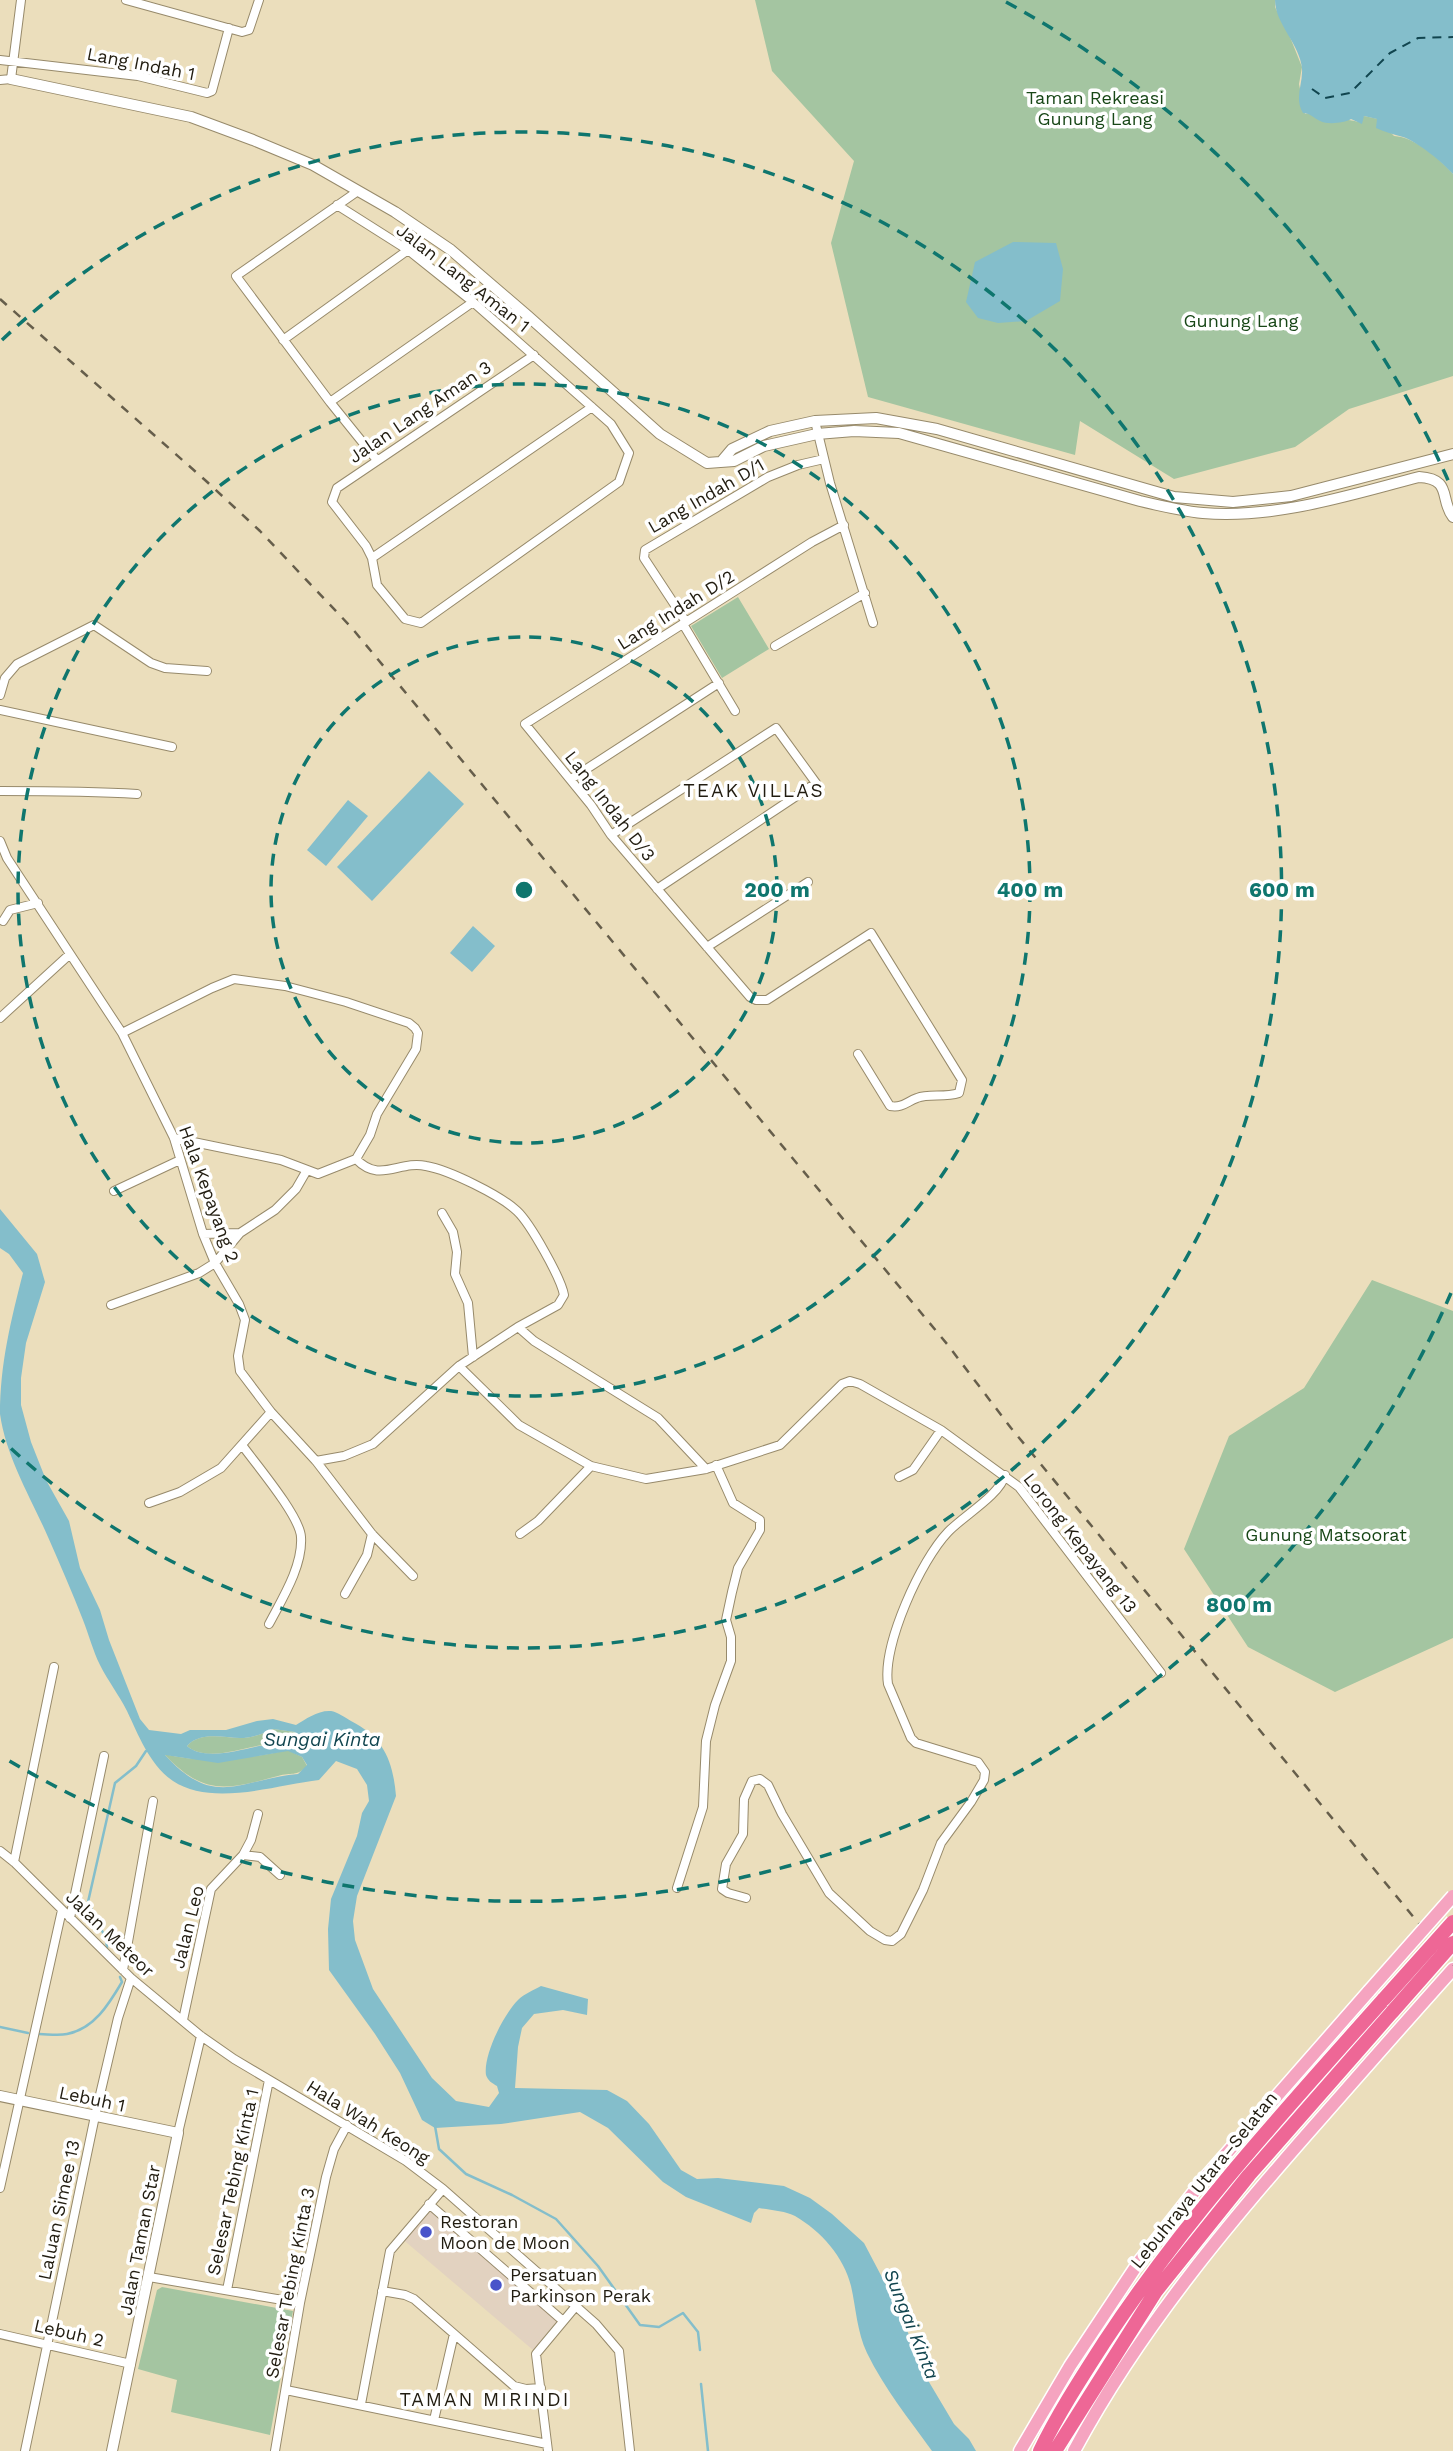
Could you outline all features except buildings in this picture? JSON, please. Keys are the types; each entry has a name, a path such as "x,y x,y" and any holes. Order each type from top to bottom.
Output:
{"highway":[{"name":"Lebuhraya Utara–Selatan","path":"1055,2451 1156,2291 1389,2005 1453,1922"},
{"name":"Lebuhraya Utara–Selatan","path":"1040,2451 1060,2411 1139,2290 1235,2166 1389,2005 1453,1943"}],"main road":[{"path":"1021,2449 1070,2366 1139,2262 1205,2178 1453,1896"},
{"path":"1074,2451 1145,2336 1221,2234 1453,1969"}],"street":[{"path":"21,0 13,61 6,80 191,117 253,139 313,165 395,212 451,250 660,434 703,462 710,464 734,461 764,446 817,433 899,433 1140,501 1205,513 1261,513 1287,509 1419,477 1426,478 1442,486 1453,517"},
{"path":"126,0 242,32 249,30 258,0"},
{"path":"174,12 177,0"},
{"name":"Lang Indah 1","path":"0,60 138,76 207,93 212,91 229,28"},
{"path":"358,191 236,276 376,459"},
{"name":"Jalan Lang Aman 1","path":"337,205 408,250 473,302 611,424 629,453 619,482 421,623 404,620 377,585 372,558"},
{"path":"283,340 408,250"},
{"path":"330,402 473,302"},
{"name":"Jalan Lang Aman 3","path":"372,558 366,545 332,502 337,488 376,459 534,355"},
{"path":"372,558 592,407"},
{"path":"721,462 732,449 757,436 815,421 854,418 901,421 1174,497 1253,501 1291,496 1453,454"},
{"path":"815,421 873,623"},
{"name":"Lang Indah D/1","path":"684,623 644,558 645,550 768,477 824,458"},
{"name":"Lang Indah D/2","path":"525,724 812,542 844,525"},
{"path":"775,646 865,593"},
{"path":"684,623 735,711"},
{"path":"0,695 5,678 17,664 94,625 151,663 165,668 207,671"},
{"path":"570,779 719,683"},
{"path":"0,710 172,747"},
{"name":"Lang Indah D/3","path":"525,724 611,835 750,997 767,1000 871,933 962,1080 959,1093 946,1098 916,1098 900,1107 890,1105 858,1054"},
{"path":"611,835 776,729 816,783 657,889"},
{"path":"0,791 54,793 83,790 137,794"},
{"name":"Hala Kepayang 2","path":"0,842 4,859 38,903 122,1033 174,1139 203,1234 215,1264 239,1304 245,1320 238,1356 240,1371 271,1412 316,1461 372,1534 414,1576"},
{"path":"707,947 808,882"},
{"path":"3,921 10,910 38,903"},
{"path":"0,1018 69,954"},
{"path":"122,1033 234,979 285,986 346,1002 408,1023 418,1033 416,1049 377,1114 370,1135 356,1159 318,1174 281,1160 174,1139"},
{"path":"316,1461 344,1456 373,1444 459,1366 518,1327 558,1305 564,1295 563,1287 520,1213 508,1203 463,1179 427,1166 411,1164 380,1172 363,1166 356,1159"},
{"path":"114,1191 180,1160"},
{"path":"111,1305 199,1273 215,1264 240,1233 275,1210 296,1189 307,1170"},
{"path":"442,1213 453,1232 457,1252 455,1274 468,1303 473,1357"},
{"path":"203,1234 240,1233"},
{"path":"518,1327 534,1341 659,1418 706,1469"},
{"name":"Lorong Kepayang 13","path":"459,1366 519,1425 591,1466 646,1479 706,1469 780,1445 842,1384 850,1381 860,1384 941,1430 1019,1487 1161,1673"},
{"path":"149,1503 180,1492 221,1468 271,1412"},
{"path":"899,1477 913,1470 941,1430"},
{"path":"242,1445 291,1512 302,1535 298,1562 269,1624"},
{"path":"677,1888 703,1807 706,1741 715,1705 731,1661 732,1637 726,1620 732,1592 738,1568 760,1530 760,1520 733,1503 716,1465"},
{"path":"520,1534 538,1521 591,1466"},
{"path":"746,1898 722,1889 726,1864 743,1834 745,1793 752,1781 760,1779 768,1785 786,1821 835,1900 879,1938 892,1941 901,1934 926,1885 941,1843 975,1797 985,1772 978,1762 919,1744 911,1738 888,1684 892,1647 912,1591 927,1560 948,1532 1000,1487 1005,1475"},
{"path":"345,1594 367,1555 372,1534"},
{"path":"15,1862 54,1667"},
{"path":"70,1918 104,1756"},
{"path":"123,1970 153,1801"},
{"path":"258,1814 251,1840 243,1855 260,1857 275,1867 280,1875"},
{"name":"Jalan Meteor","path":"0,1851 15,1862 131,1979 201,2036"},
{"name":"Jalan Leo","path":"183,2020 211,1889 243,1855"},
{"path":"0,2188 62,1910"},
{"name":"Laluan Simee 13","path":"25,2451 95,2116 118,2018 131,1979"},
{"name":"Hala Wah Keong","path":"201,2036 407,2161 443,2189 608,2336 619,2351 630,2451"},
{"name":"Jalan Taman Star","path":"112,2451 178,2133 201,2036"},
{"name":"Selesar Tebing Kinta 1","path":"227,2290 270,2080"},
{"name":"Lebuh 1","path":"0,2096 178,2133"},
{"name":"Selesar Tebing Kinta 3","path":"275,2451 300,2303 334,2149 347,2125"},
{"path":"360,2404 391,2249 443,2189"},
{"path":"429,2204 562,2320"},
{"path":"149,2277 300,2303"},
{"path":"382,2291 410,2297 514,2386 526,2389 541,2388"},
{"path":"286,2390 434,2420 548,2448 536,2354 576,2306"},
{"name":"Lebuh 2","path":"0,2334 131,2364"},
{"path":"434,2420 454,2334"}],"shaded area":[{"path":"430,2202 558,2320 533,2350 400,2237"}],"green space":[{"name":"Gunung Lang","path":"755,0 1275,0 1275,7 1302,67 1299,84 1305,114 1311,113 1330,121 1358,122 1364,116 1378,119 1394,136 1418,145 1453,174 1453,376 1349,409 1295,447 1174,479 1080,421 1075,455 868,397 831,243 854,161 772,71"},
{"path":"738,597 769,649 722,678 691,626"},
{"name":"Gunung Matsoorat","path":"1372,1280 1453,1311 1453,1638 1335,1692 1248,1647 1184,1549 1229,1436 1304,1388"},
{"path":"273,1729 295,1732 296,1736 282,1745 264,1745 225,1753 204,1753 187,1746 199,1738 244,1738"},
{"path":"288,1750 302,1757 307,1766 297,1773 229,1786 216,1786 191,1777 164,1754 194,1759 226,1759"},
{"path":"162,2287 293,2311 270,2435 171,2412 177,2380 138,2369 157,2290"}],"water":[{"path":"1275,0 1453,0 1453,174 1416,143 1376,128 1377,119 1364,116 1362,124 1351,119 1327,123 1303,113 1299,102 1302,75 1300,60 1279,17"},
{"path":"1013,242 1056,243 1063,269 1060,301 1026,321 998,323 978,318 966,302 975,262"},
{"path":"429,771 464,804 372,901 337,867"},
{"path":"348,800 368,816 326,866 307,850"},
{"path":"473,926 495,946 472,972 450,953"},
{"name":"Sungai Kinta","path":"0,1209 37,1254 45,1282 26,1343 21,1378 21,1405 31,1442 46,1480 69,1521 80,1568 100,1610 140,1719 149,1730 181,1734 190,1730 226,1730 273,1719 296,1725 317,1713 331,1711 372,1735 389,1761 396,1796 357,1896 353,1921 355,1940 373,1989 432,2078 456,2101 489,2107 499,2093 497,2086 486,2075 488,2057 512,2006 541,1986 588,1999 587,2015 563,2010 534,2014 522,2028 515,2088 607,2090 627,2101 649,2124 681,2170 697,2179 718,2178 784,2186 810,2198 832,2214 864,2243 895,2302 929,2382 954,2424 969,2439 976,2451 932,2451 889,2391 867,2353 848,2275 843,2265 822,2237 795,2216 759,2208 751,2223 686,2197 663,2182 608,2128 580,2112 501,2124 435,2128 422,2120 400,2073 329,1970 328,1929 331,1899 357,1836 362,1813 369,1801 367,1785 357,1769 336,1761 319,1780 244,1792 206,1793 173,1781 151,1758 98,1660 66,1578 20,1477 3,1430 0,1414 4,1360 23,1273 9,1254 0,1248","holes":["273,1729 295,1732 296,1736 282,1745 212,1754 187,1746 199,1738 244,1738","288,1751 302,1757 307,1765 298,1774 229,1787 199,1782 183,1772 165,1755 218,1763"]}],"waterway":[{"path":"107,1948 106,1939 88,1902 115,1783 136,1766 146,1751"},
{"path":"39,2034 64,2035 85,2027 112,1999 122,1982 120,1977"},
{"path":"0,2027 28,2033"},
{"path":"435,2126 439,2149 466,2174 556,2219 598,2266 640,2325 659,2327 683,2313 698,2332 700,2350"},
{"path":"701,2384 708,2451"}],"ferry route":[{"path":"1312,89 1325,98 1350,93 1390,53 1418,38 1453,37"}],"railway":[{"path":"0,299 260,531 351,627 947,1344 1011,1428 1453,1965"}],"place":[{"name":"Restoran Moon de Moon","path":"426,2232"},
{"name":"Persatuan Parkinson Perak","path":"496,2285"}],"district":[{"name":"TEAK VILLAS","path":"754,790"},
{"name":"TAMAN MIRINDI","path":"485,2399"}],"park label":[{"name":"Taman Rekreasi Gunung Lang","path":"1095,108"}]}
